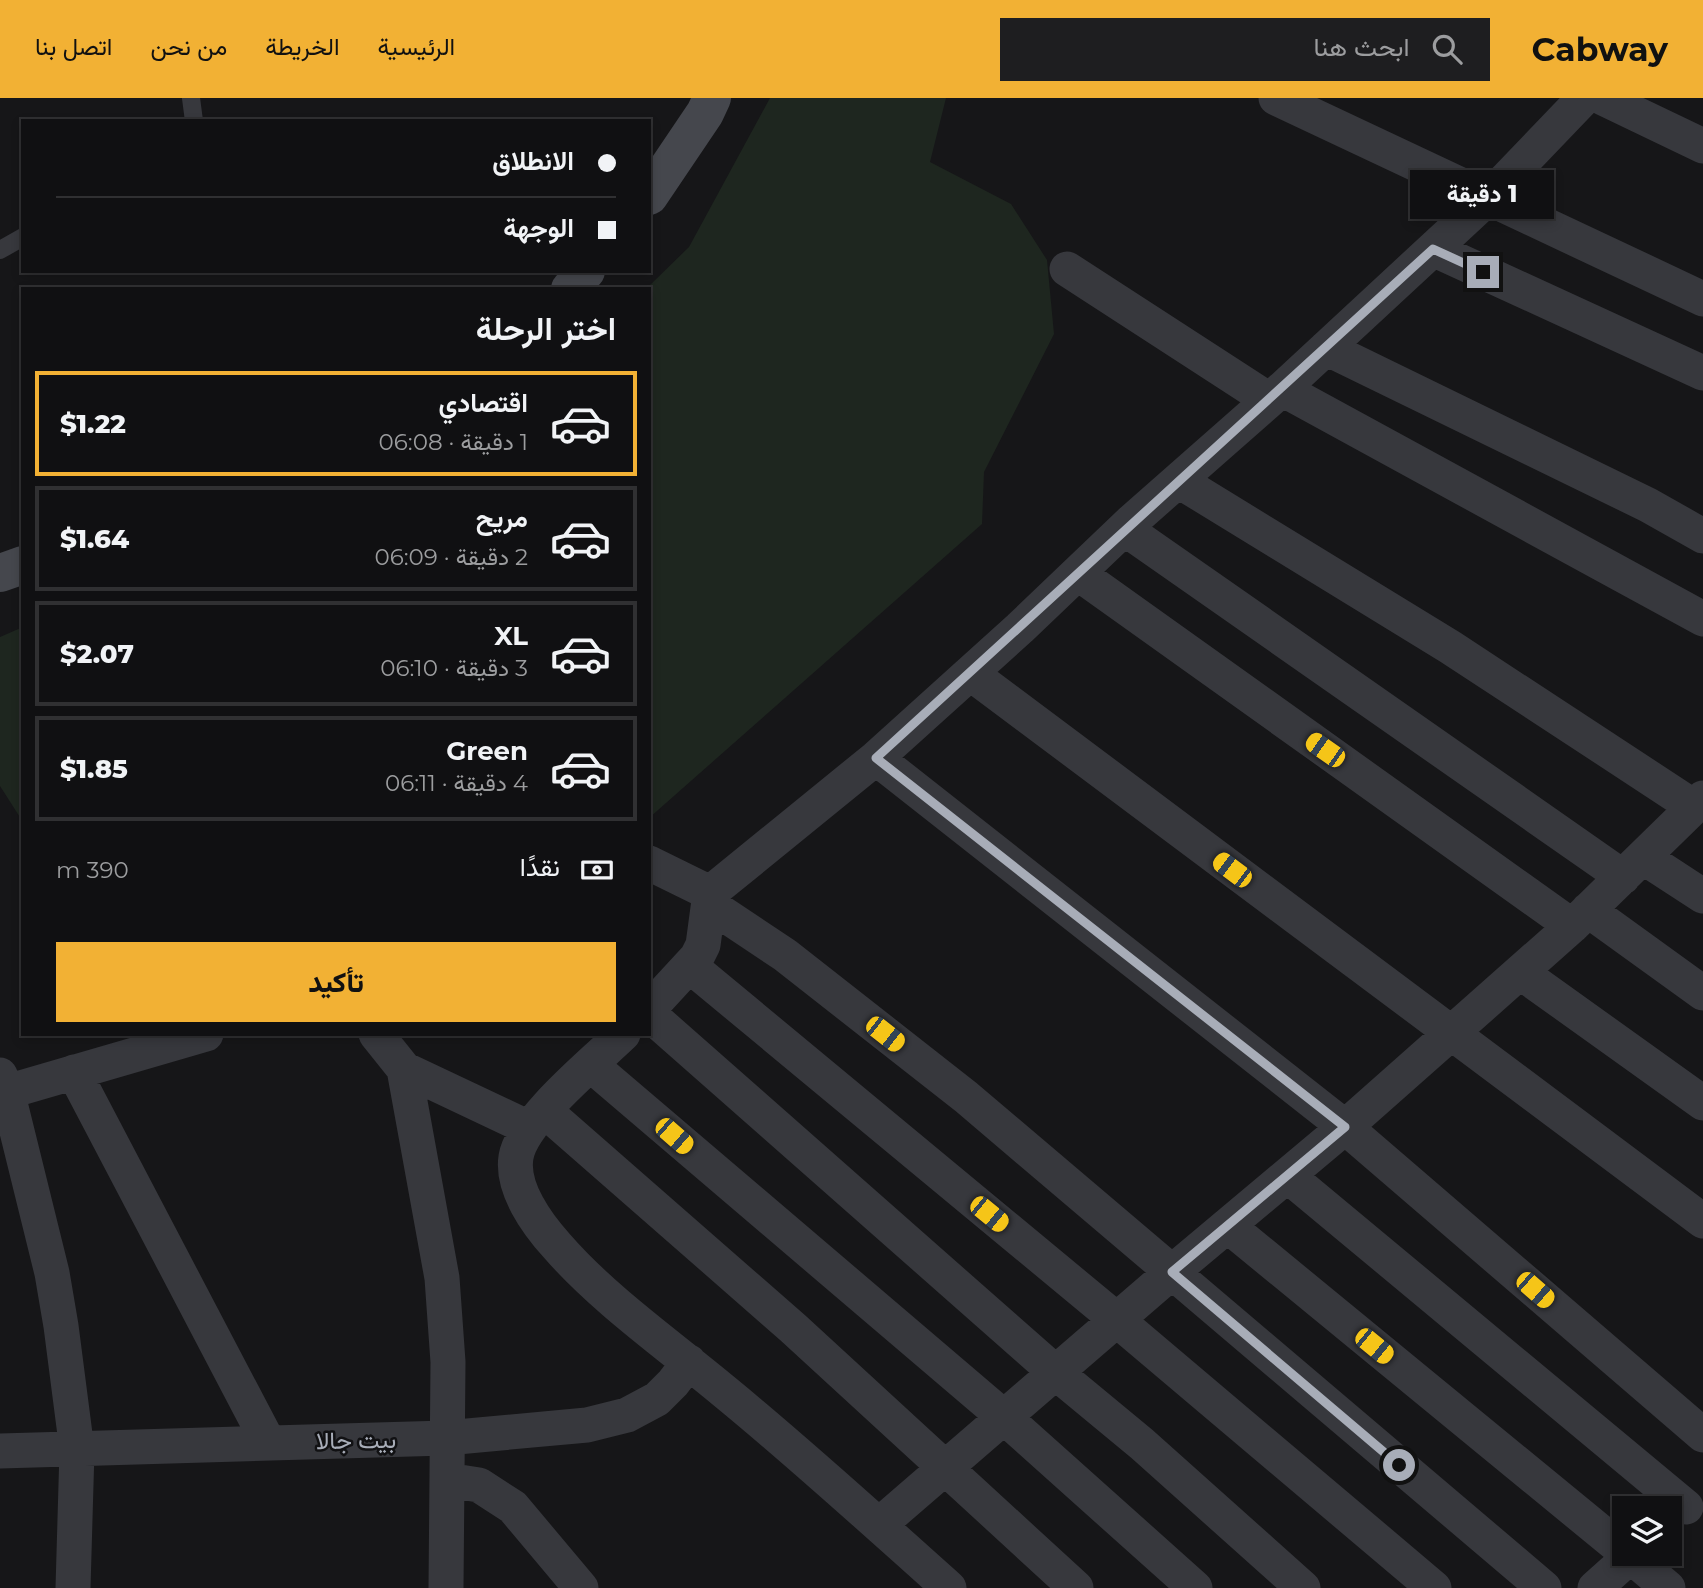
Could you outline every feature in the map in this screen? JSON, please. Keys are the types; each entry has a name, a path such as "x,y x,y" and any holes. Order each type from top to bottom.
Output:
{"street":[{"path":"651,193 705,113 712,98"},
{"path":"1276,98 1703,299"},
{"path":"651,1007 690,965 703,946 710,899 876,758 1326,348 1487,199 1584,98"},
{"path":"1603,98 1703,146"},
{"path":"1433,249 1703,373"},
{"path":"1067,269 1275,394 1703,619"},
{"path":"572,287 584,273"},
{"path":"1326,348 1647,505 1703,536"},
{"path":"879,1525 1345,1127 1580,918 1699,802 1179,481"},
{"path":"1125,529 1633,867 1703,896"},
{"path":"0,573 21,566"},
{"path":"1079,574 1580,918 1703,993"},
{"path":"970,673 1703,1221"},
{"path":"876,758 1345,1127 1703,1435"},
{"path":"651,864 710,899 966,1097 1544,1588"},
{"path":"690,965 1434,1588"},
{"path":"1520,972 1703,1103"},
{"path":"651,1016 1303,1588"},
{"path":"73,1588 77,1450 52,1273 2,1087 74,1072 199,1036"},
{"path":"378,1036 404,1069 442,1278 449,1362 446,1588"},
{"path":"621,1036 537,1119 522,1139 516,1158 518,1183 533,1214 584,1276 780,1437 948,1588"},
{"path":"591,1065 1005,1418 1195,1588"},
{"path":"404,1069 537,1119 793,1328 1076,1588"},
{"path":"74,1072 268,1442"},
{"path":"1288,1176 1686,1506"},
{"path":"1227,1227 1612,1540"},
{"name":"بيت جالا","path":"0,1451 446,1438 587,1425 627,1415 657,1399 689,1362"},
{"path":"447,1480 479,1485 513,1507 581,1588"},
{"path":"1595,1588 1617,1566"},
{"path":"1643,1566 1668,1588"}],"lane":[{"path":"191,98 194,119"},
{"path":"0,250 21,238"}],"shaded area":[{"path":"770,98 946,98 930,162 1011,204 1047,260 1054,334 984,472 982,524 651,816 651,287 648,287 689,247"},
{"path":"21,628 21,819 0,786 0,637"}],"route":[{"path":"1399,1465 1172,1272 1345,1127 876,758 1079,574 1131,522 1433,249 1483,272"}]}
